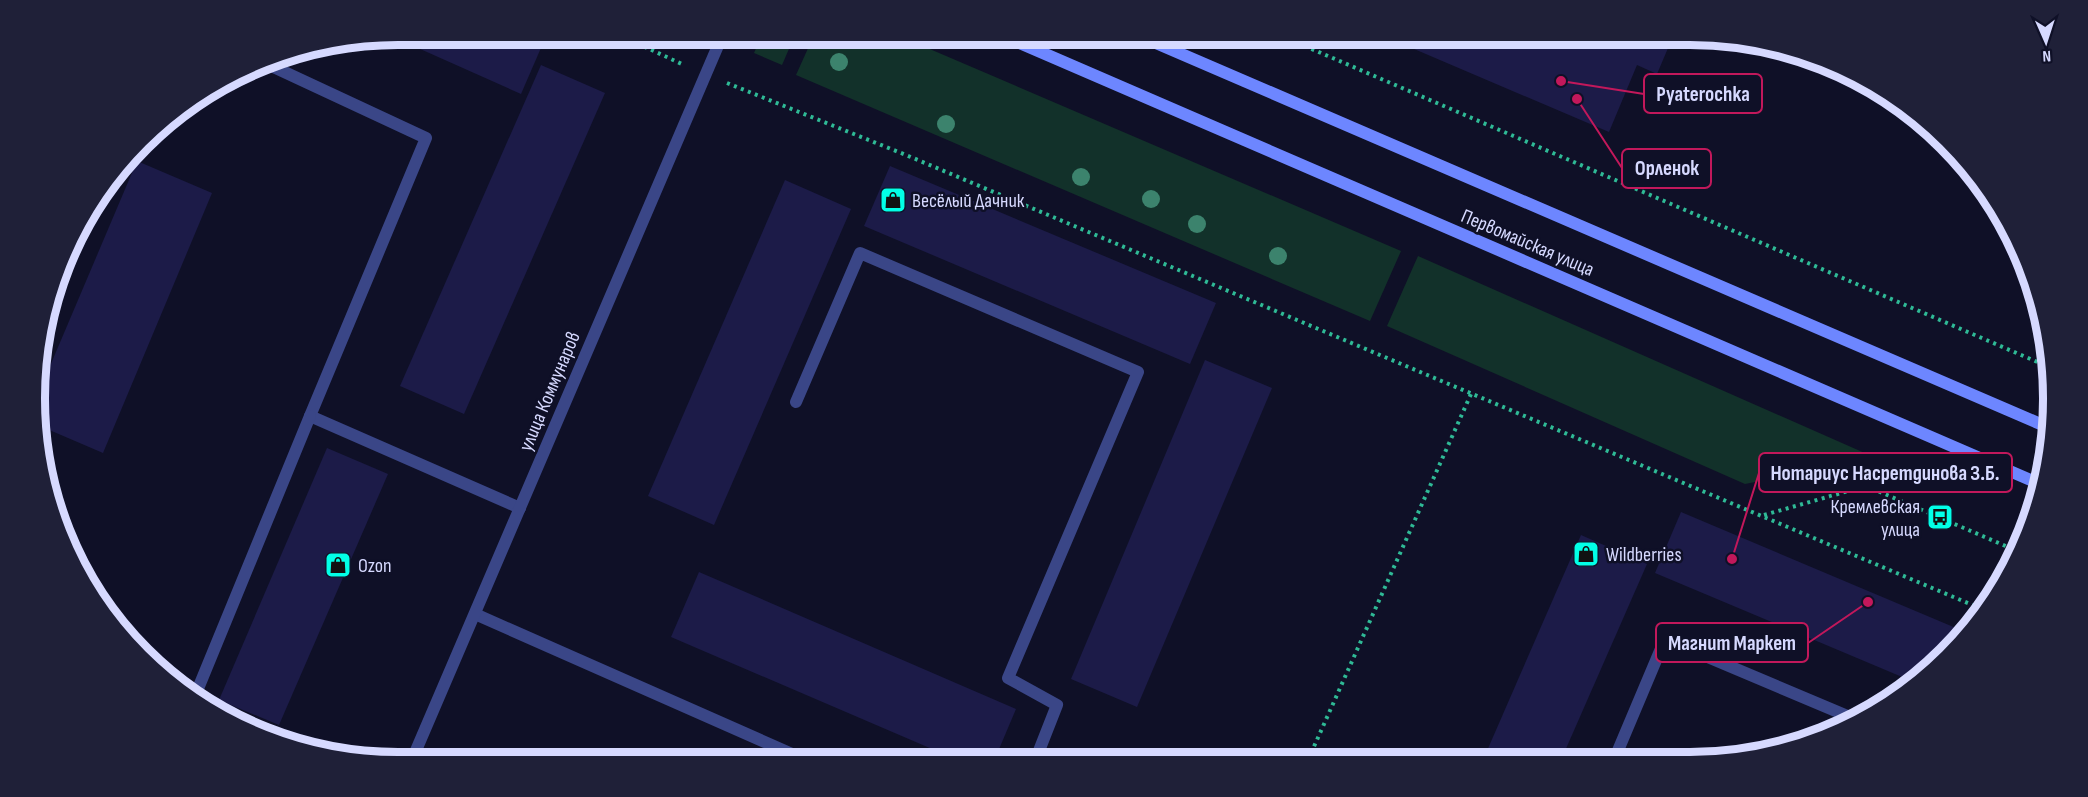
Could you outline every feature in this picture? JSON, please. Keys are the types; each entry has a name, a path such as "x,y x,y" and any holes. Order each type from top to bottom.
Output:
{"main road":[{"name":"Первомайская улица","path":"1024,45 2033,481"},
{"name":"Первомайская улица","path":"1161,45 2042,424"}],"street":[{"name":"улица Коммунаров","path":"415,752 718,45"},
{"path":"198,689 426,138 276,67"},
{"path":"796,402 860,253 1138,372 1008,678 1057,705 1039,752"},
{"path":"309,416 520,508"},
{"path":"475,614 787,752"},
{"path":"1617,752 1665,639 1847,716"}],"path":[{"path":"641,45 706,75 906,155 1975,606"},
{"path":"1302,45 2041,364"},
{"path":"1312,752 1471,393"},
{"path":"1763,516 1866,486 2009,549"}],"green space":[{"path":"758,45 791,45 782,65 754,53"},
{"path":"810,45 920,45 1401,251 1370,321 796,75"},
{"path":"1418,256 1876,458 1745,484 1387,326"}],"building":[{"path":"411,45 542,45 521,94"},
{"path":"1405,45 1669,45 1657,74 1637,65 1609,132"},
{"path":"541,65 605,93 464,414 400,386"},
{"path":"137,161 212,193 103,453 47,429 46,376"},
{"path":"890,166 1216,303 1190,364 864,226"},
{"path":"785,180 851,209 714,525 648,496"},
{"path":"1205,360 1272,388 1137,707 1071,679"},
{"path":"327,448 388,474 279,725 219,700"},
{"path":"1681,512 1958,629 1906,678 1655,573"},
{"path":"1581,535 1647,564 1565,752 1486,752"},
{"path":"699,572 1016,709 998,752 939,752 671,637"}],"place":[{"name":"Pyaterochka","path":"1561,81"},
{"name":"Орленок","path":"1577,99"},
{"name":"Весёлый Дачник","path":"893,200"},
{"name":"Кремлевская улица","path":"1940,517"},
{"name":"Wildberries","path":"1586,554"},
{"name":"Нотариус Насретдинова З.Б.","path":"1732,559"},
{"name":"Ozon","path":"338,565"},
{"name":"Магнит Маркет","path":"1868,602"}]}
